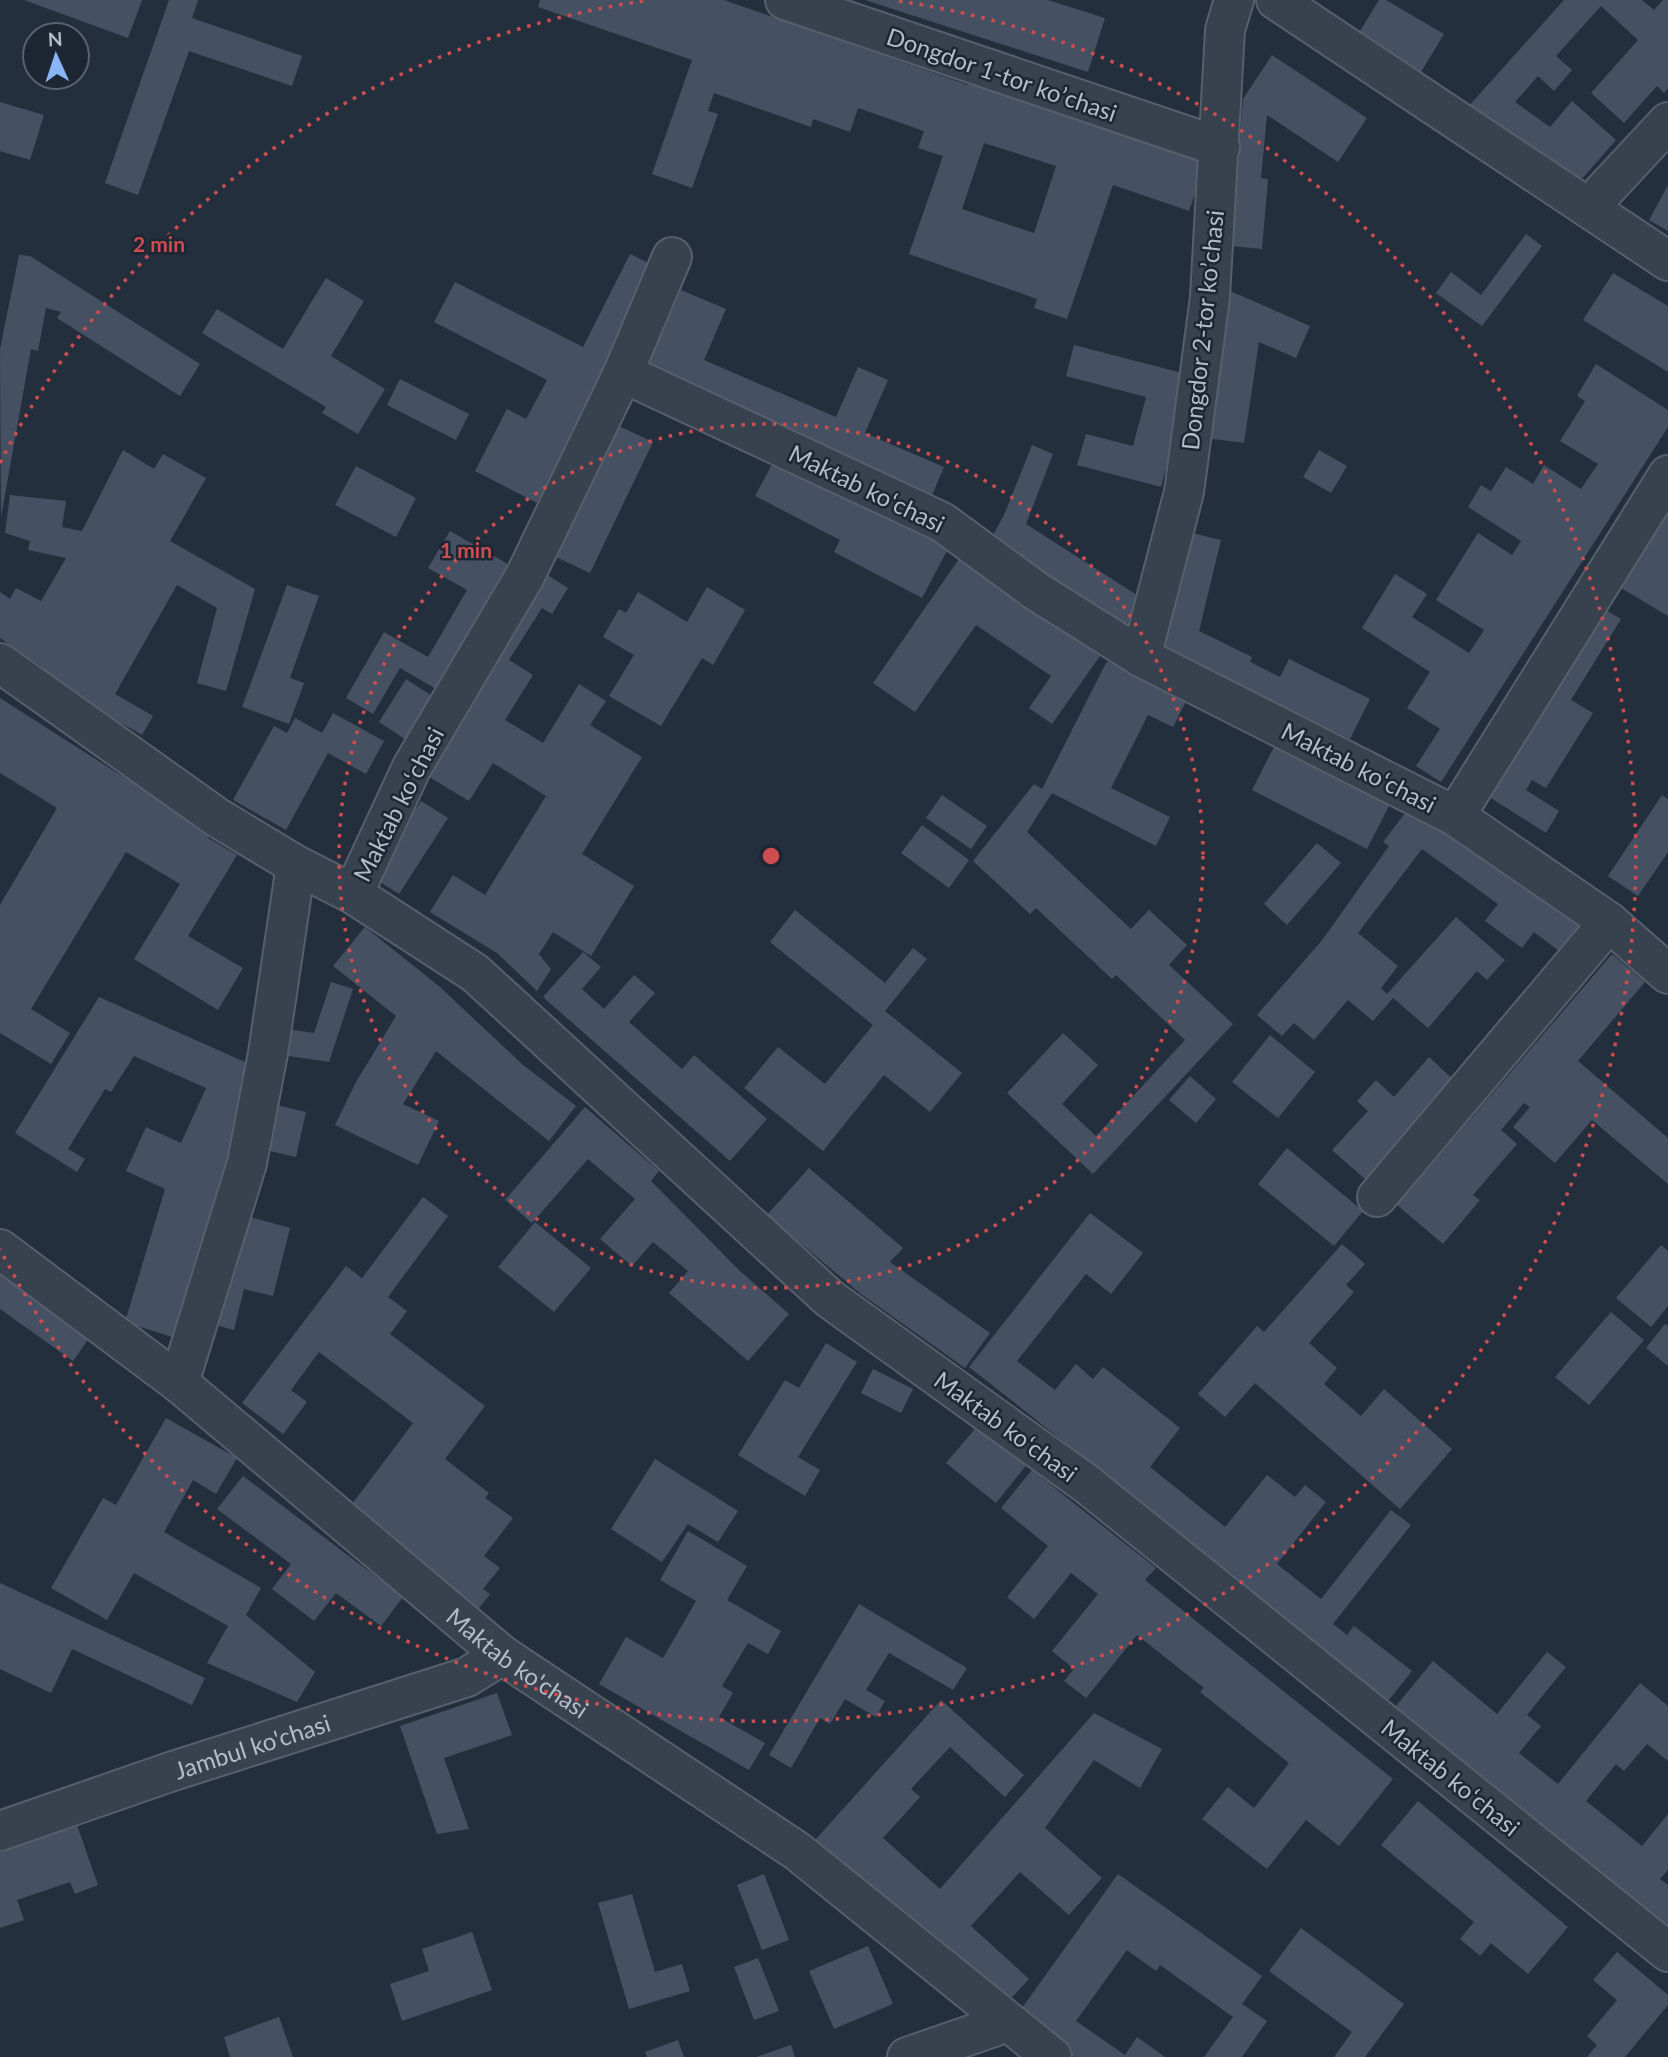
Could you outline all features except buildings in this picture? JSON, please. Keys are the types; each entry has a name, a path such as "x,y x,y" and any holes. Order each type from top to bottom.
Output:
{"street":[{"name":"Dongdor 1-tor koʼchasi","path":"785,0 1220,147"},
{"name":"Dongdor 2-tor koʼchasi","path":"1141,657 1184,492 1210,297 1225,30 1234,0"},
{"path":"1276,0 1668,261"},
{"path":"1589,207 1668,122"},
{"path":"623,373 672,257"},
{"name":"Maktab koʻchasi","path":"353,894 412,767 525,576 623,373 942,522 1037,591 1141,657 1455,816 1609,922 1668,974"},
{"path":"1455,816 1668,475"},
{"name":"Maktab koʻchasi","path":"0,663 218,818 296,865 353,894 475,973 830,1299 1088,1485 1668,1952"},
{"path":"179,1383 247,1163 268,1053 296,865"},
{"path":"1377,1197 1609,922"},
{"name":"Maktab ko'chasi","path":"0,1249 179,1383 502,1655 797,1851 1052,2057"},
{"name":"Jambul ko'chasi","path":"0,1831 186,1767 467,1677 502,1655"},
{"path":"907,2057 1008,2022"}]}
